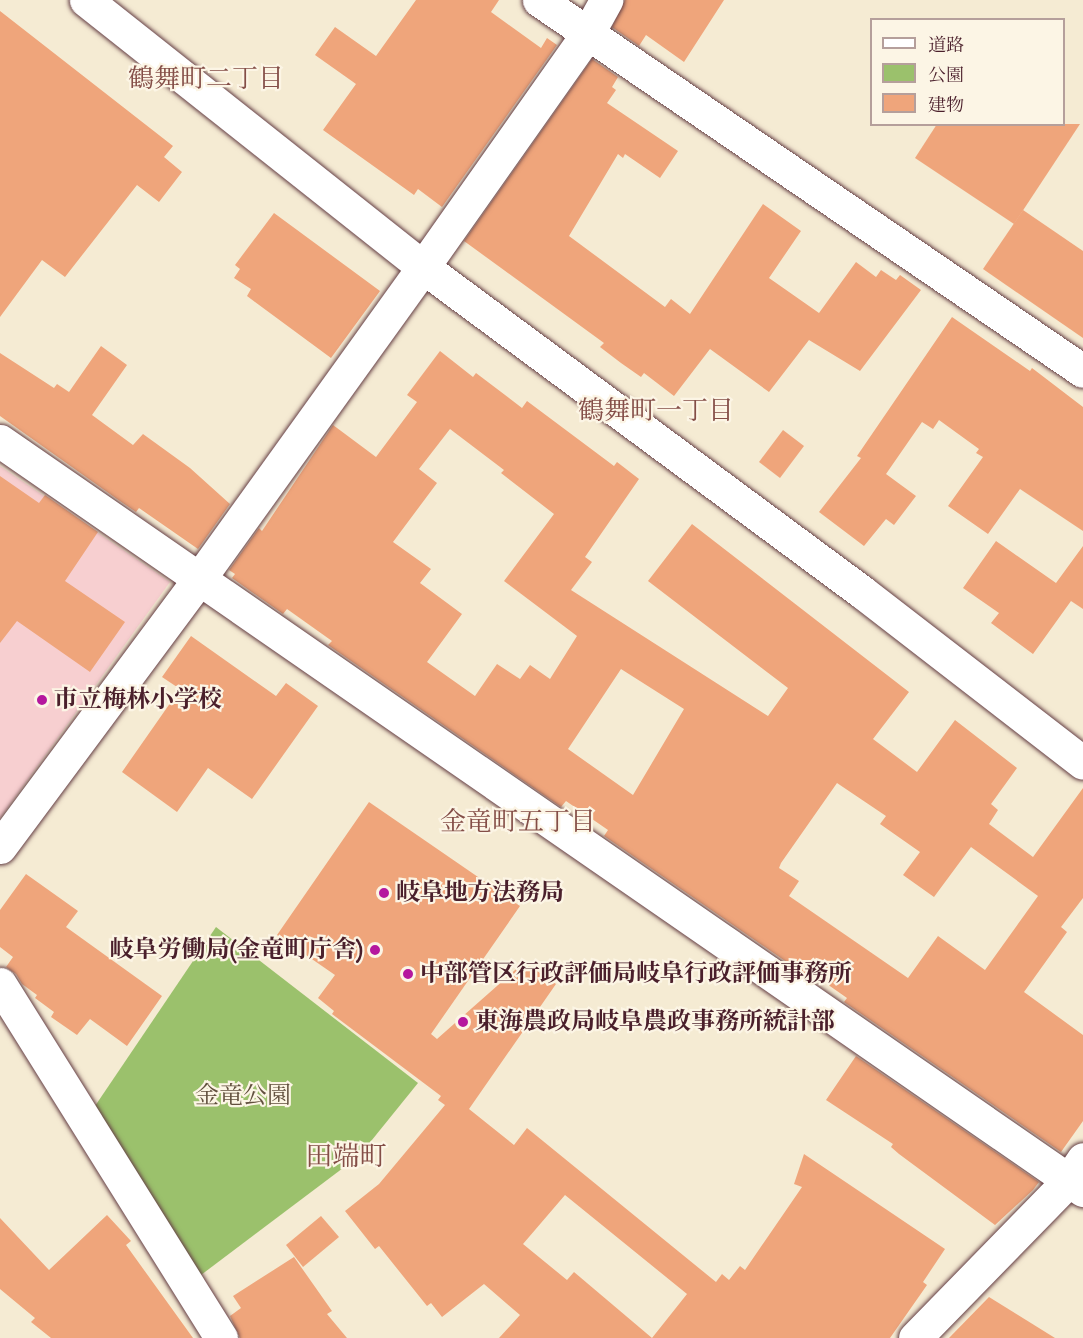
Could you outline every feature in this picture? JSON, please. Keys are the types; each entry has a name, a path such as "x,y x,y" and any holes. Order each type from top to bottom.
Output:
{"street":[{"path":"86,0 423,267 862,592 1083,763"},
{"path":"539,0 1083,371"},
{"path":"0,848 199,579 423,267 588,33 606,0"},
{"path":"0,441 199,579 1078,1176 915,1338"},
{"path":"0,984 221,1338"}],"shaded area":[{"name":"市立梅林小学校","path":"0,466 170,582 0,818"}],"green space":[{"name":"金竜公園","path":"216,927 418,1083 359,1156 197,1278 93,1109"}],"building":[{"path":"416,0 499,0 491,12 541,48 547,38 557,45 442,207 418,189 414,195 323,130 356,84 315,55 335,27 376,56"},
{"path":"625,0 724,0 684,62 646,35 639,46 612,27"},
{"path":"0,11 173,146 164,157 182,172 159,202 137,185 65,277 42,260 0,317"},
{"path":"592,59 618,77 612,87 616,90 607,103 678,151 660,178 625,154 623,158 618,154 569,236 665,307 671,299 690,314 763,204 801,231 769,278 819,313 856,262 876,277 881,270 896,280 900,275 921,290 860,371 809,340 769,392 710,349 674,396 644,373 641,377 621,363 600,347 604,343 464,241"},
{"path":"1080,124 1014,224 915,158 936,126"},
{"path":"1023,210 1083,251 1083,338 983,269"},
{"path":"274,213 380,291 331,358 247,296 251,289 234,278 240,269 235,265"},
{"path":"952,317 1030,371 1032,368 1083,407 1083,531 1020,489 988,534 948,506 983,457 976,453 979,449 939,420 933,429 922,422 886,474 916,496 894,525 886,519 864,546 819,512 861,458 857,456"},
{"path":"101,346 127,365 92,415 133,445 143,434 190,468 230,504 198,549 139,508 136,512 0,416 0,353 54,388 57,384 69,392"},
{"path":"440,351 473,377 476,373 522,408 527,401 614,466 617,462 639,479 585,557 592,562 571,590 768,716 788,688 648,581 692,524 909,692 873,739 917,772 955,720 1017,768 991,804 998,810 989,824 1033,857 1083,788 1083,898 1061,927 1067,932 1024,992 1083,1035 1083,1121 1061,1152 844,1002 847,998 807,970 804,974 604,836 608,830 566,801 561,807 328,645 332,641 287,609 283,614 232,578 235,574 229,570 259,528 262,531 333,425 376,457 417,402 407,395","holes":["450,429 504,470 501,473 554,514 504,581 577,636 550,679 530,665 520,679 497,664 475,696 427,662 462,614 420,583 431,569 393,542 437,483 419,469","621,669 684,709 633,795 568,749","837,783 886,816 880,824 920,852 903,875 934,897 971,847 1038,896 985,970 938,936 908,978 789,896 799,881 779,868"]},
{"path":"783,430 804,446 780,478 759,462"},
{"path":"0,476 39,503 45,495 98,532 65,581 125,622 90,672 17,621 0,643"},
{"path":"996,541 1056,583 1083,546 1083,609 1071,601 1033,654 991,623 999,613 963,588"},
{"path":"191,636 276,696 286,683 318,706 252,799 208,768 177,812 122,772 180,689 162,677"},
{"path":"369,802 520,906 431,1034 437,1039 524,962 556,984 469,1109 514,1145 527,1128 716,1282 722,1274 729,1280 740,1266 745,1270 802,1187 794,1184 804,1154 945,1249 923,1282 927,1285 890,1338 652,1338 499,1338 520,1315 484,1284 442,1317 431,1303 427,1306 379,1246 375,1249 345,1211 379,1184 445,1105 438,1100 441,1096 332,1014 334,1011 318,998 335,975 277,935","holes":["565,1195 687,1294 652,1338 574,1272 567,1280 523,1244"]},
{"path":"26,874 78,911 66,927 162,996 127,1046 90,1019 77,1035 51,1017 54,1012 35,998 37,995 22,984 16,974 6,967 13,957 0,947 0,910"},
{"path":"856,1056 1039,1182 995,1225 899,1154 891,1147 893,1144 826,1100"},
{"path":"107,1215 131,1241 126,1245 193,1338 51,1338 31,1322 35,1318 0,1289 0,1218 49,1270"},
{"path":"321,1216 339,1237 303,1267 286,1245"},
{"path":"294,1257 332,1311 327,1314 347,1338 240,1338 230,1316 241,1308 233,1296"},
{"path":"989,1297 1055,1338 949,1338"}],"place":[{"name":"市立梅林小学校","path":"42,700"},
{"name":"岐阜地方法務局","path":"384,893"},
{"name":"岐阜労働局(金竜町庁舎)","path":"375,950"},
{"name":"中部管区行政評価局岐阜行政評価事務所","path":"408,974"},
{"name":"東海農政局岐阜農政事務所統計部","path":"463,1022"}],"district":[{"name":"鶴舞町二丁目","path":"206,79"},
{"name":"鶴舞町一丁目","path":"656,411"},
{"name":"金竜町五丁目","path":"518,822"},
{"name":"田端町","path":"346,1156"}]}
